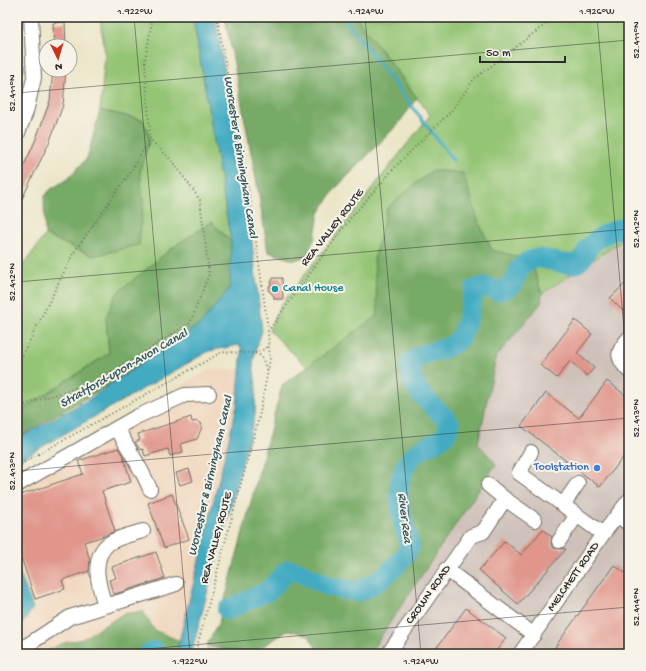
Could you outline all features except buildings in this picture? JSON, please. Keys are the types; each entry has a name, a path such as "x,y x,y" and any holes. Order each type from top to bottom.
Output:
{"street":[{"path":"17,135 26,112 34,78 31,17"},
{"path":"629,338 620,347 619,352 619,360 629,371"},
{"path":"17,485 136,417 185,395 209,394"},
{"path":"117,428 135,461 140,466 150,489"},
{"path":"532,452 518,473 604,534"},
{"path":"563,505 578,483"},
{"path":"488,485 535,520"},
{"name":"CROWN ROAD","path":"388,654 446,569 471,536 483,532 505,499"},
{"name":"MELCHETT ROAD","path":"520,654 629,500"},
{"path":"558,540 577,514"},
{"path":"618,515 629,524"},
{"path":"105,606 98,584 98,562 102,551 109,544 143,531"},
{"path":"446,569 534,635"},
{"path":"17,652 70,617 176,584"}],"path":[{"path":"17,366 73,254 129,174 150,139 145,60 152,22 150,17"},
{"path":"217,17 251,205 268,331"},
{"name":"REA VALLEY ROUTE","path":"195,654 259,417 270,360 268,331 276,318 349,220 423,138 453,109 474,79 546,24 559,17"},
{"path":"17,404 24,406 99,380 190,322 210,274 200,200 174,163 150,139"},
{"path":"17,466 222,352 256,353 265,349 269,342"},
{"path":"256,353 261,356 267,372"}],"shaded area":[{"path":"629,236 629,654 369,654 496,464 478,445 496,357 541,303 542,294"},
{"path":"211,369 239,369 240,385 180,641 123,614 82,639 60,644 42,654 17,654 17,476"},
{"path":"207,645 225,650 261,654 204,654"}],"green space":[{"path":"100,17 193,17 231,242 212,222 176,245 151,265 106,317 109,353 17,413 17,325 24,308 17,285 17,274 45,235 93,256 143,203 140,169 150,139 143,120 100,110 105,55"},
{"path":"225,17 356,17 417,98 398,124 335,189 319,213 315,237 307,256 294,260 268,252 258,189"},
{"path":"356,17 629,17 629,236 514,312 345,404 269,330 280,306 430,115"},
{"path":"100,110 143,120 150,139 140,169 143,203 139,245 93,256 45,235 44,197 51,189 68,179 87,158"},
{"path":"432,170 463,173 479,223 492,250 531,260 542,294 541,303 496,357 478,444 496,464 369,654 320,654 308,635 289,630 252,653 225,650 207,645 219,622 282,385 378,315 374,260 387,208"},
{"path":"212,222 231,242 230,287 202,323 108,385 17,438 17,413 109,353 106,317 117,293 176,245"},
{"path":"17,285 24,308 17,325"},
{"path":"143,611 154,630 180,641 176,654 42,654 60,644 82,639 123,614"}],"water":[{"path":"193,17 215,17 248,206 262,331 253,363 256,387 255,415 191,654 176,654 237,405 242,349 239,345 209,351 17,461 17,439 89,399 202,323 230,287 231,242"},
{"path":"17,567 33,608 17,632"}],"waterway":[{"path":"343,17 453,160"},
{"name":"River Rea","path":"227,610 268,591 288,570 297,571 330,587 357,592 365,589 387,574 400,561 410,547 401,509 400,483 403,471 409,460 419,451 442,438 448,430 450,424 418,390 411,374 410,364 415,359 448,347 459,339 466,323 475,289 487,287 497,291 508,288 514,281 521,267 534,259 545,259 562,264 573,264 579,262 589,247 598,239 608,233 629,226"},
{"name":"River Rea","path":"147,654 155,651"}],"place":[{"name":"Canal House","path":"275,289"},
{"name":"Toolstation","path":"597,468"}],"water label":[{"name":"Worcester & Birmingham Canal","path":"240,157"},
{"name":"Stratford-upon-Avon Canal","path":"124,369"},
{"name":"Worcester & Birmingham Canal","path":"211,476"}]}
